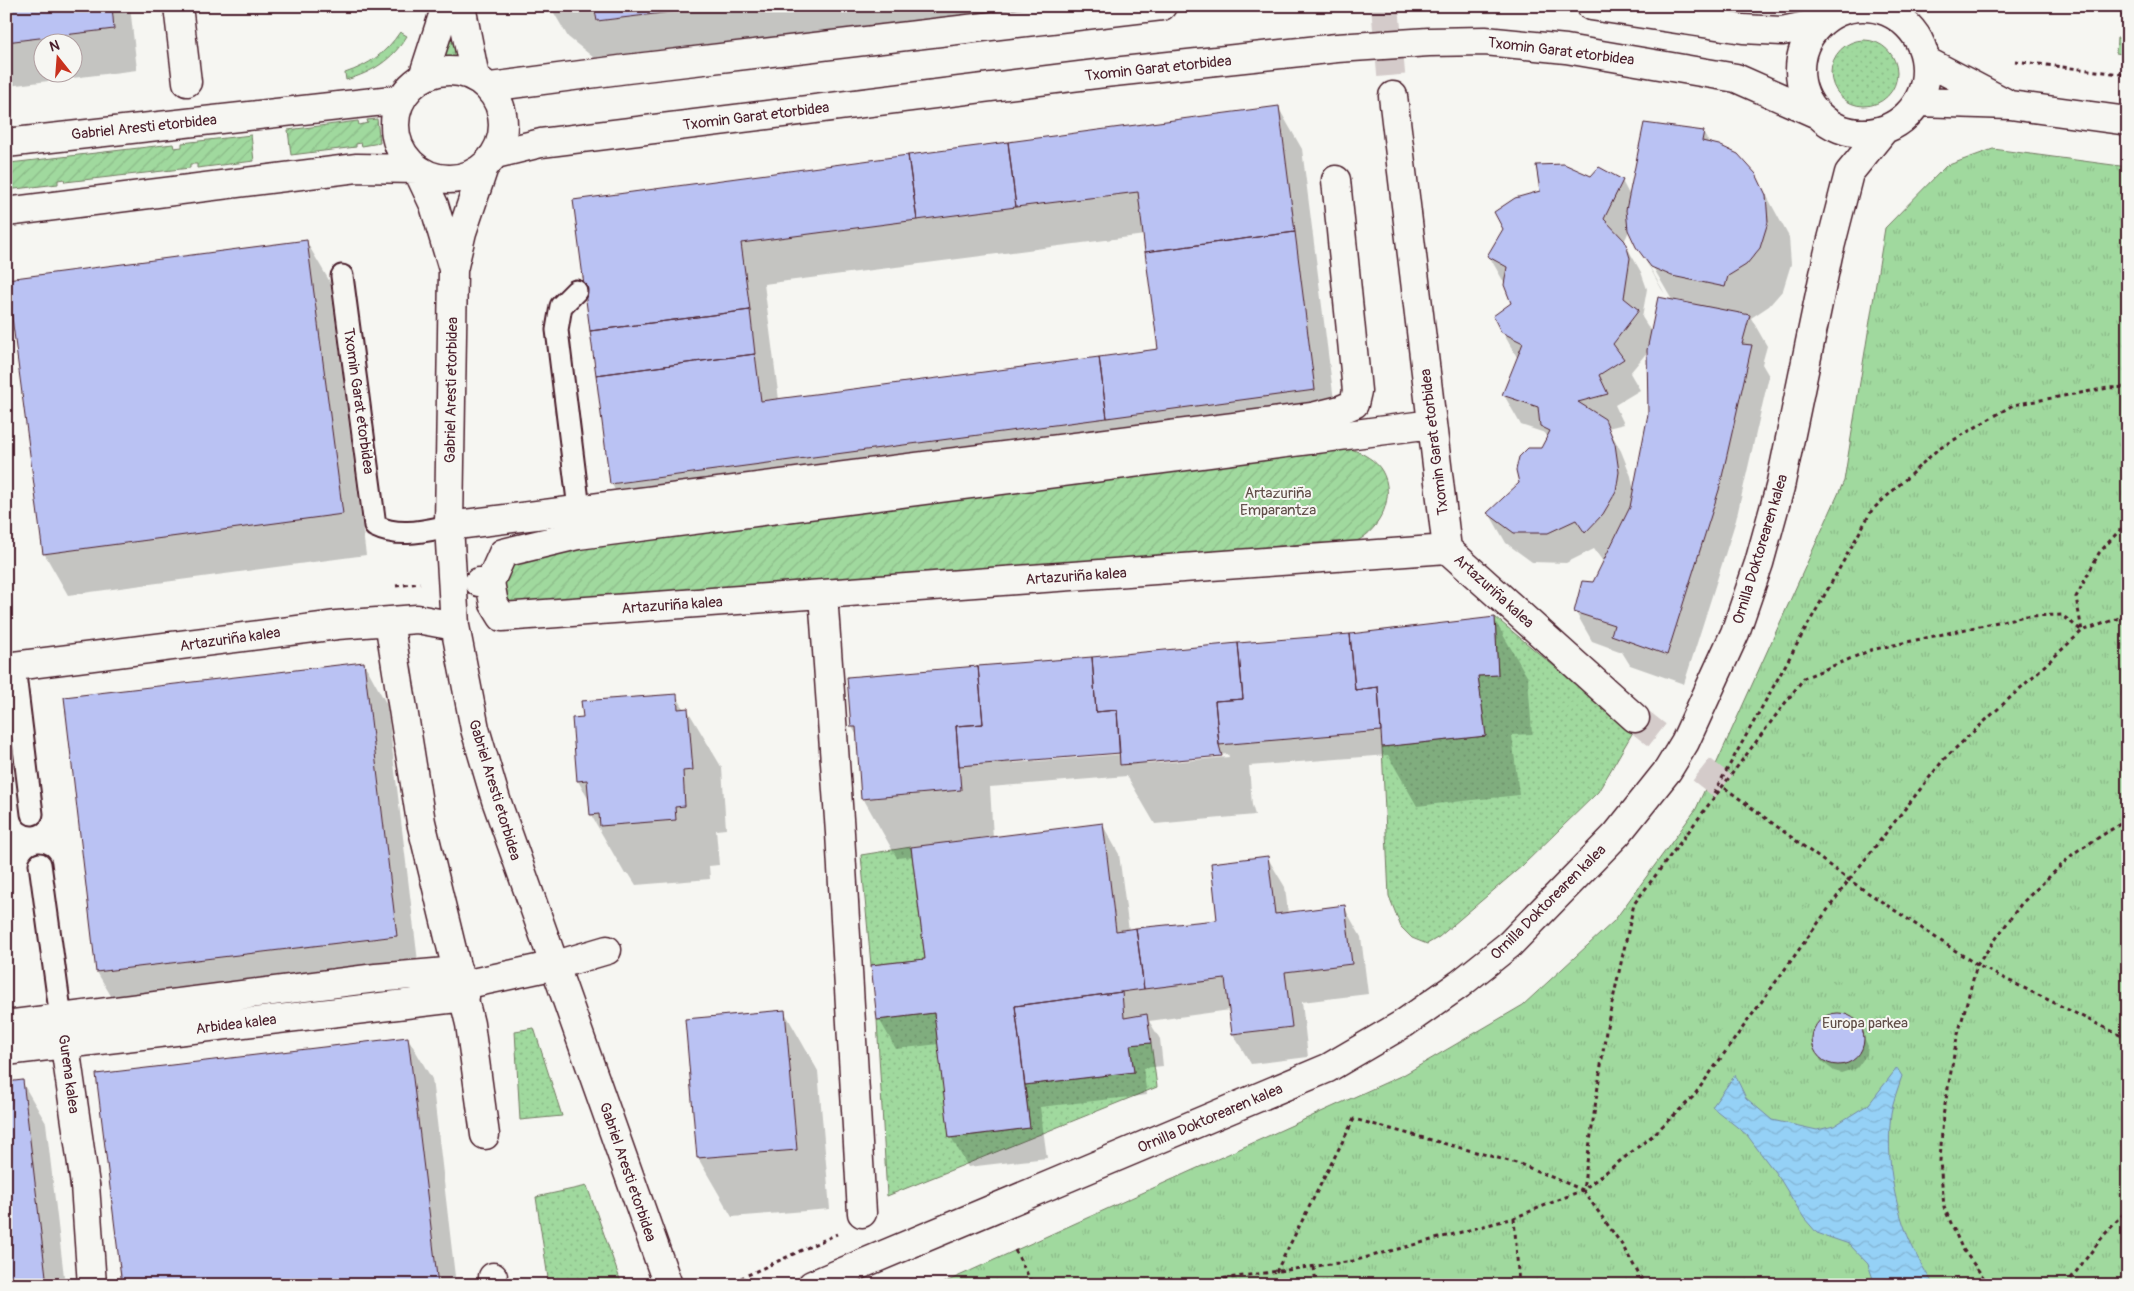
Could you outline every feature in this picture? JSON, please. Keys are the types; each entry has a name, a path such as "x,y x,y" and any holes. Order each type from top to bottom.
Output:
{"street":[{"path":"178,6 187,82"},
{"path":"423,77 446,6"},
{"path":"453,270 462,232 490,160 503,137 504,119 499,102 482,82 461,6"},
{"path":"490,160 469,176 451,180 433,177 417,169 406,158 398,145 395,129 396,114 401,99 410,86 423,77 440,71 458,71 482,82 636,68 1162,6"},
{"path":"1591,6 1743,29 1782,31 1820,23"},
{"path":"1821,118 1852,135 1884,130 1897,123 1918,102 1924,87 1926,60 1907,16 1883,9 1851,7 1834,14 1820,23 1809,36 1802,52 1799,68 1801,84 1807,101 1821,118 1849,173"},
{"name":"Txomin Garat etorbidea","path":"490,160 542,143 1104,73 1337,48 1429,42 1485,41 1566,49 1736,78 1821,118"},
{"path":"1926,60 2010,105"},
{"name":"Txomin Garat etorbidea","path":"1393,96 1447,549"},
{"name":"Gabriel Aresti etorbidea","path":"6,143 401,99"},
{"path":"1918,102 2010,105 2128,121"},
{"name":"Ornilla Doktorearen kalea","path":"823,1280 1328,1068 1403,1024 1460,984 1510,944 1617,834 1668,770 1685,742 1737,628 1759,564 1780,487 1828,255 1849,173 1884,130"},
{"path":"6,212 357,168 417,169"},
{"path":"417,169 434,205 453,270"},
{"path":"449,526 1312,417 1340,410 1354,404 1357,391 1336,180"},
{"name":"Gabriel Aresti etorbidea","path":"453,270 449,526 455,626 477,738 496,800 668,1285"},
{"name":"Artazuriña kalea","path":"1432,424 578,535 503,553 485,582 494,604 502,617 1447,549 1635,718"},
{"path":"823,594 841,843 862,1213"},
{"name":"Artazuriña kalea","path":"10,666 337,625 417,619 455,626"},
{"path":"389,621 421,822 462,984 485,1135"},
{"name":"Arbidea kalea","path":"6,1051 63,1031 376,978 462,984 556,965 607,950"},
{"name":"Arbidea kalea","path":"6,1025 63,1031"},
{"name":"Gurena kalea","path":"63,1031 86,1185 92,1285"}],"lane":[{"name":"Txomin Garat etorbidea","path":"342,276 376,526 384,531 411,534 449,526"},
{"path":"576,291 561,306 557,330 579,509"},
{"path":"10,666 32,814"},
{"name":"Gurena kalea","path":"40,864 63,1031"}],"path":[{"path":"2120,6 2125,24 2128,23"},
{"path":"2015,61 2128,76"},
{"path":"1708,805 1872,510 1937,450 2013,405 2108,388 2128,388"},
{"path":"2082,631 2076,597 2099,553 2128,521"},
{"path":"1584,1190 1606,1031 1634,904 1804,678 1871,650 2025,616 2062,615 2082,631"},
{"path":"1176,1285 1353,1261 1514,1218 1584,1190 1652,1136 1693,1097 1849,880 1944,760 2082,631 2128,615"},
{"path":"1725,788 1849,880 1977,965 2128,1039"},
{"path":"1988,1285 1962,1248 1944,1207 1940,1161 1943,1116 1957,1038 1977,965 2021,904 2074,853 2128,819"},
{"path":"1276,1272 1354,1119 1520,1164 1584,1190 1622,1245 1644,1285"},
{"path":"2066,1285 2104,1234 2128,1209"},
{"path":"1514,1218 1519,1285"},
{"path":"726,1285 837,1234"},
{"path":"1015,1250 1033,1285"},
{"path":"1314,1266 1316,1285"}],"green space":[{"path":"449,6 458,58 444,60"},
{"path":"400,32 407,36 395,52 373,69 346,80 345,73 362,66 383,52"},
{"path":"2117,38 2128,38 2128,55 2116,53"},
{"path":"1858,40 1870,40 1882,45 1892,55 1897,67 1895,86 1882,101 1870,106 1858,106 1846,101 1836,91 1831,79 1831,67 1836,55 1846,45"},
{"path":"377,119 380,143 362,146 361,143 356,144 356,147 291,155 288,130 358,121 359,125 368,123 367,120"},
{"path":"251,135 254,161 197,168 197,164 190,164 190,168 65,182 64,179 58,180 58,184 6,190 6,168 10,168 10,163 173,144 174,148 182,147 182,143"},
{"name":"Europa parkea","path":"1993,149 2128,167 2128,1285 939,1285 1405,1074 1523,1005 1614,921 1696,809 1844,481 1885,228 1946,166"},
{"name":"Artazuriña Emparantza","path":"1351,449 1376,463 1386,480 1387,490 1387,501 1379,520 1366,536 1353,543 1314,543 603,606 514,612 503,602 498,578 514,556"},
{"path":"1495,617 1633,732 1598,792 1522,866 1439,937 1427,944 1412,938 1401,927 1389,896 1382,747 1486,736 1478,676 1498,675"},
{"path":"911,847 925,959 871,965 861,855"},
{"path":"934,1013 950,1138 1030,1128 1025,1085 1134,1072 1130,1045 1151,1043 1157,1087 887,1196 877,1020"},
{"path":"534,1028 562,1116 520,1120 515,1031"},
{"path":"587,1186 622,1285 549,1285 536,1197"}],"water":[{"path":"1897,1068 1902,1076 1894,1099 1889,1136 1893,1181 1897,1203 1912,1246 1934,1285 1875,1285 1868,1264 1849,1244 1817,1233 1804,1218 1780,1179 1747,1135 1712,1107 1735,1075 1746,1098 1772,1120 1817,1130 1834,1126 1869,1104"}],"building":[{"path":"6,6 112,6 114,29 82,33 32,32 32,39 6,42"},
{"path":"594,6 720,6 597,21"},
{"path":"1279,106 1295,232 1145,252 1138,192 1016,207 1008,142"},
{"path":"1644,123 1704,131 1702,141 1719,145 1738,154 1756,174 1766,195 1768,222 1760,248 1746,265 1728,276 1725,287 1672,276 1651,267 1636,247 1628,230 1626,210"},
{"path":"1008,142 1016,207 917,220 908,155"},
{"path":"908,155 917,220 741,243 750,310 590,331 573,200"},
{"path":"1564,164 1591,176 1599,167 1623,180 1604,219 1625,241 1630,258 1624,298 1639,310 1613,344 1624,359 1599,375 1608,394 1578,402 1605,419 1615,444 1619,472 1616,492 1603,514 1585,533 1576,520 1548,533 1514,533 1487,513 1519,483 1516,470 1519,457 1528,448 1541,448 1550,431 1540,426 1538,407 1502,395 1523,343 1501,332 1493,316 1511,303 1504,285 1507,267 1487,256 1503,229 1494,212 1515,198 1540,191 1536,165"},
{"path":"1295,232 1315,390 1107,418 1099,357 1158,349 1145,252"},
{"path":"307,240 343,514 43,554 7,279"},
{"path":"1658,297 1750,315 1742,344 1752,345 1719,490 1667,655 1611,635 1614,625 1574,612 1582,581 1593,582 1630,507 1648,414 1647,350"},
{"path":"750,310 755,354 596,375 590,331"},
{"path":"755,354 761,401 1099,357 1107,418 610,484 596,375"},
{"path":"1495,617 1498,675 1478,676 1486,736 1382,747 1378,687 1355,690 1350,634"},
{"path":"1350,634 1355,690 1378,687 1381,731 1219,745 1215,701 1243,699 1238,643"},
{"path":"1238,643 1243,699 1215,701 1219,745 1222,756 1120,765 1117,710 1096,712 1092,657"},
{"path":"1092,657 1096,712 1117,710 1120,753 959,766 956,726 983,724 978,666"},
{"path":"364,662 397,936 96,972 64,697"},
{"path":"978,666 983,724 956,726 961,790 861,799 856,727 851,727 847,677"},
{"path":"677,694 678,709 688,708 693,770 683,771 685,806 675,807 676,820 600,826 599,814 590,815 587,780 577,781 572,718 583,717 581,701"},
{"path":"1103,823 1116,931 1136,928 1144,989 1015,1006 1030,1128 949,1138 934,1013 877,1020 871,965 925,959 911,847"},
{"path":"1268,856 1275,914 1345,905 1352,964 1285,972 1292,1027 1232,1034 1225,979 1144,989 1136,928 1217,920 1211,863"},
{"path":"1122,992 1124,1018 1147,1014 1151,1043 1130,1045 1134,1072 1025,1085 1015,1006"},
{"path":"785,1010 797,1150 697,1158 685,1019"},
{"path":"1833,1013 1843,1013 1852,1017 1860,1025 1864,1039 1860,1053 1852,1061 1843,1065 1833,1065 1824,1061 1816,1053 1812,1044 1812,1034 1816,1025 1824,1017"},
{"path":"408,1037 438,1285 122,1285 96,1074"},
{"path":"23,1080 47,1285 6,1285 6,1082"}],"tunnel":[{"path":"1385,6 1393,96"},
{"path":"1635,718 1725,788"}]}
